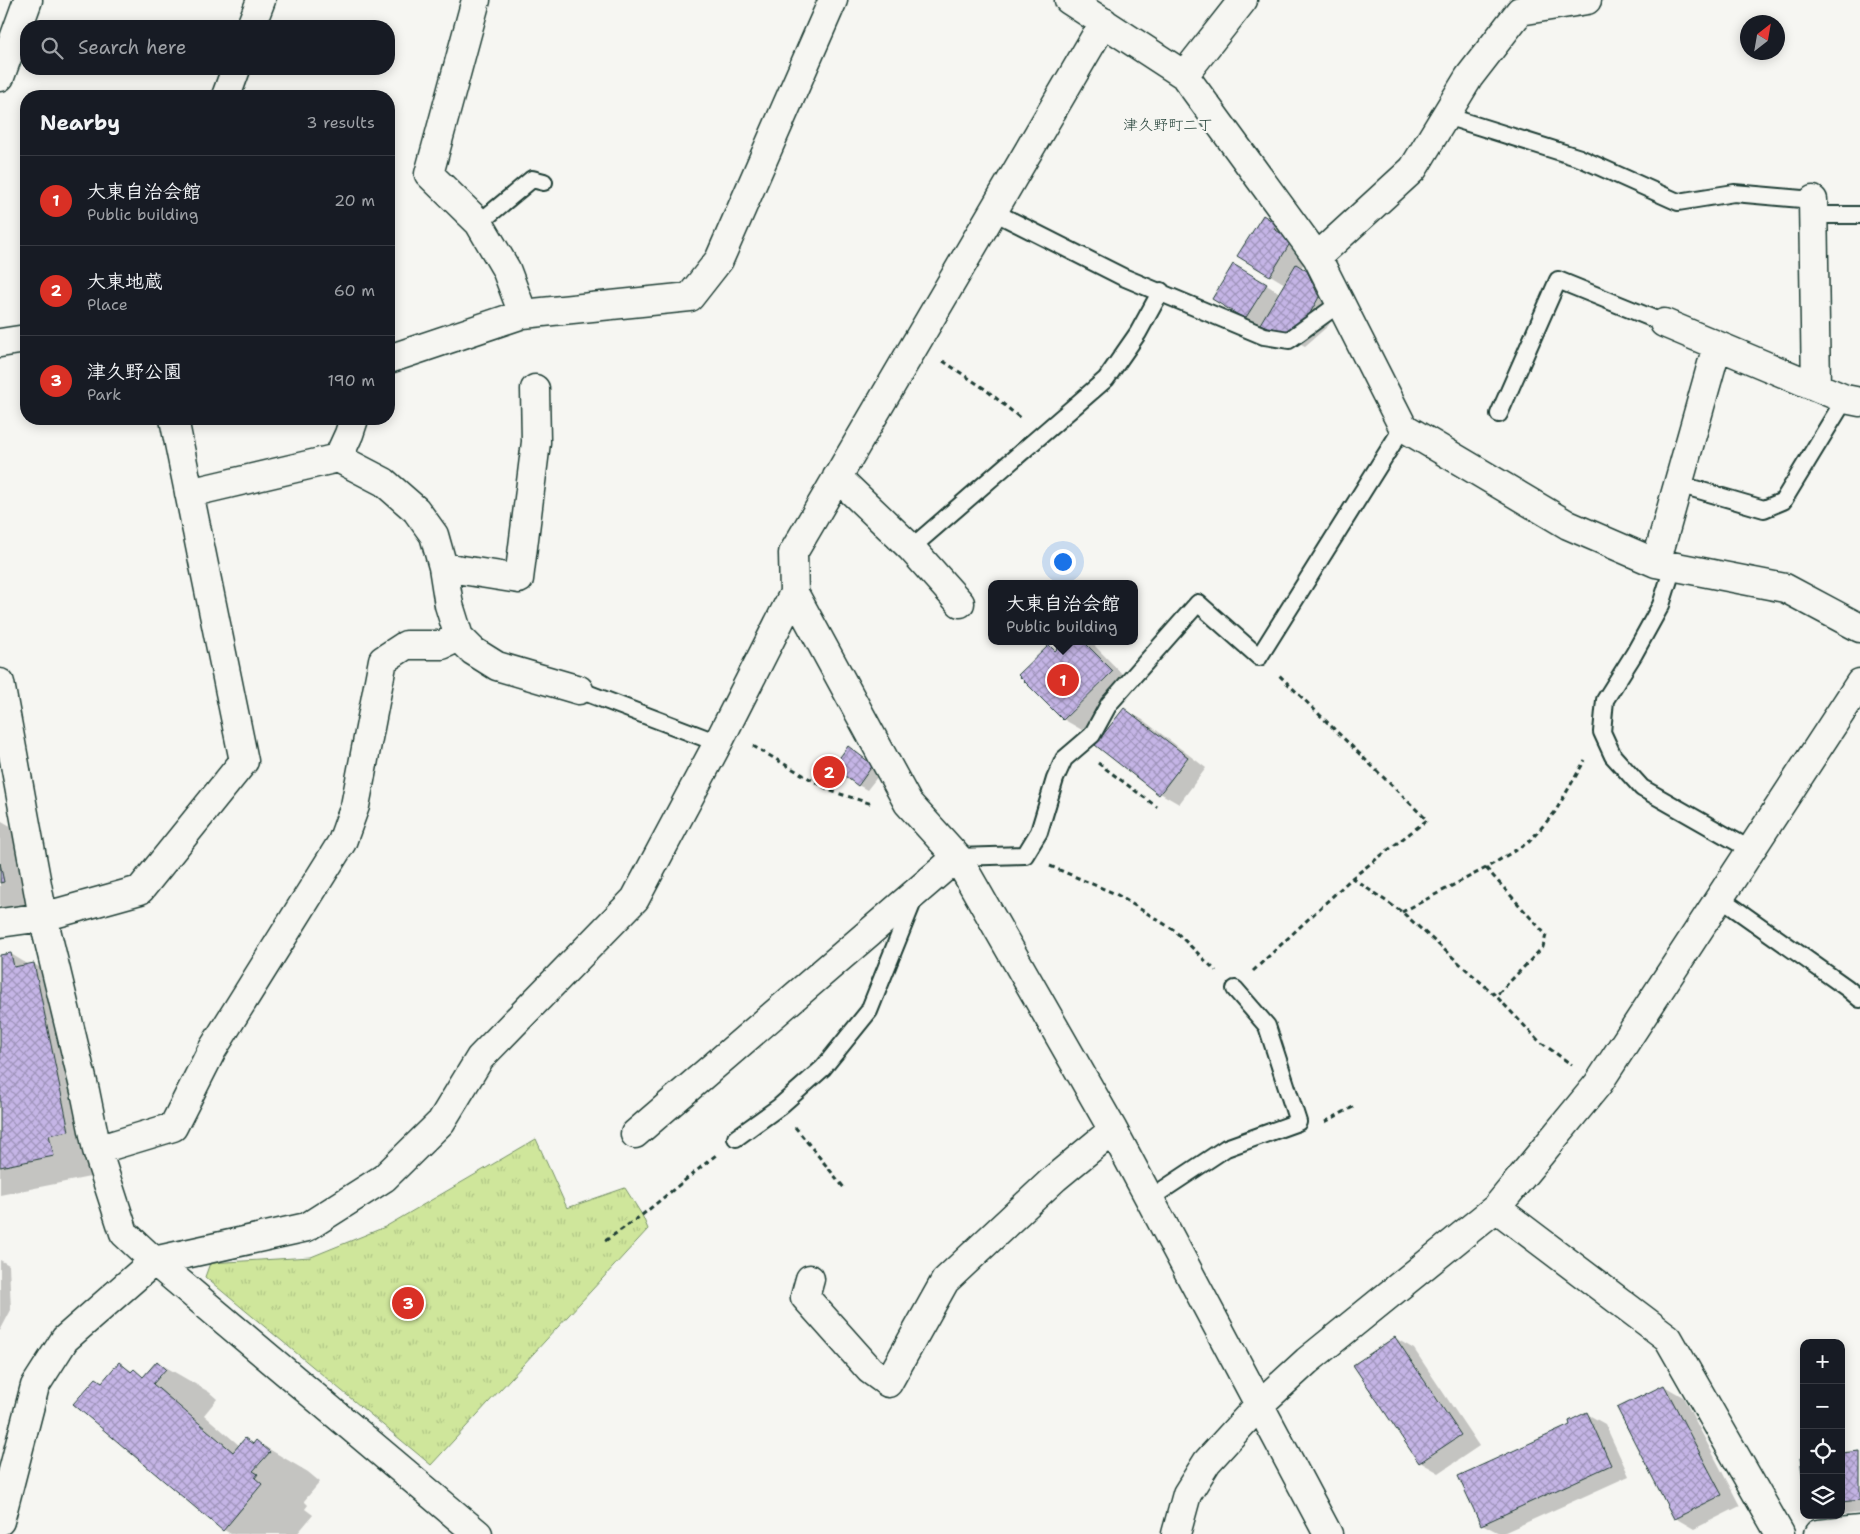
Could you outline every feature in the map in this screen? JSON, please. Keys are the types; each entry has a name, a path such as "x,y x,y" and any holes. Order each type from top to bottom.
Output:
{"street":[{"path":"21,20 28,0"},
{"path":"253,20 261,0"},
{"path":"476,0 429,174 478,223 506,269 523,314"},
{"path":"395,357 523,314 690,297 719,260 833,0"},
{"path":"1069,0 1184,75 1317,257 1403,427 1568,525 1664,565 1785,588 1860,628"},
{"path":"1184,75 1243,0"},
{"path":"1317,257 1413,169 1469,77 1520,11 1586,0"},
{"path":"0,77 20,22"},
{"path":"1104,22 793,553 794,593 908,803 957,857 1113,1130 1328,1534"},
{"path":"228,90 234,75"},
{"path":"1813,208 1816,387"},
{"path":"1664,323 1816,387 1852,400"},
{"path":"0,343 20,340"},
{"path":"1664,565 1678,484 1717,346"},
{"path":"443,567 519,579 536,442 534,389"},
{"path":"0,923 43,917 140,890 244,762 175,425"},
{"path":"338,458 352,425"},
{"path":"189,493 338,458 384,482 416,510 434,535 443,567 449,605 459,637 473,651 496,666 578,690"},
{"path":"837,478 911,548 960,603"},
{"path":"0,1521 35,1386 65,1339 154,1261 308,1228 384,1178 441,1122 480,1058 635,899 721,737 794,593"},
{"path":"97,1150 173,1127 212,1050 342,842 355,806 384,660 406,644 442,645 459,637"},
{"path":"1176,1534 1187,1494 1207,1462 1260,1405 1307,1361 1496,1208 1598,1084 1860,683"},
{"path":"0,684 43,917 86,1091 97,1150 124,1233 154,1261 478,1534"},
{"path":"635,1134 957,857"},
{"path":"810,1279 805,1297 870,1370 888,1383 945,1281 1055,1178 1113,1130"},
{"path":"1496,1208 1668,1338 1780,1534"},
{"path":"1818,1534 1860,1530"}],"lane":[{"path":"1446,116 1580,158 1678,202 1734,193 1860,215"},
{"path":"478,223 532,179 544,182"},
{"path":"992,211 1123,277 1161,291 1264,336 1289,340 1340,303"},
{"path":"1499,414 1558,280 1664,323"},
{"path":"911,548 1106,379 1138,333 1161,291"},
{"path":"1678,484 1764,509 1783,501 1852,400"},
{"path":"957,857 1025,855 1039,832 1055,779 1064,759 1092,735 1109,704 1198,603 1260,656 1403,427"},
{"path":"1664,565 1661,605 1634,654 1605,700 1602,732 1613,756 1642,788 1751,850"},
{"path":"578,690 721,737"},
{"path":"736,1138 779,1107 823,1068 869,1011 917,892"},
{"path":"1720,898 1860,999"},
{"path":"1149,1199 1226,1148 1298,1122 1267,1026 1234,989"}],"path":[{"path":"915,342 985,389 1041,436"},
{"path":"1025,855 1116,894 1174,930 1234,989 1352,878 1427,820 1260,656"},
{"path":"1402,912 1486,868 1529,842 1555,812 1602,732"},
{"path":"721,737 770,754 830,791 870,805 908,803"},
{"path":"1077,748 1157,807"},
{"path":"1486,868 1546,935 1543,947 1496,996"},
{"path":"1352,878 1402,912 1496,996 1539,1041 1598,1084"},
{"path":"1298,1122 1317,1127 1355,1106"},
{"path":"779,1107 845,1189"},
{"path":"605,1241 642,1215 736,1138"}],"green space":[{"path":"536,1139 567,1208 625,1188 642,1215 648,1229 431,1465 205,1277 210,1263 311,1257 385,1227"}],"building":[{"path":"1263,215 1277,224 1274,229 1292,240 1270,276 1237,256"},
{"path":"1233,264 1267,284 1245,319 1212,299"},
{"path":"1296,264 1307,271 1319,297 1309,315 1286,336 1260,324"},
{"path":"1049,645 1055,651 1061,645 1087,645 1113,671 1063,720 1018,675"},
{"path":"1124,708 1188,757 1159,795 1095,745"},
{"path":"848,746 873,765 858,786 833,767"},
{"path":"825,764 838,773 832,781 819,771"},
{"path":"0,863 4,882 0,883"},
{"path":"11,953 14,967 34,963 69,1131 49,1135 54,1156 0,1167 0,955"},
{"path":"1395,1337 1461,1435 1419,1463 1353,1365"},
{"path":"157,1361 166,1369 153,1384 233,1452 245,1438 253,1444 256,1440 270,1452 253,1471 258,1474 255,1478 262,1484 223,1531 73,1404 96,1378 102,1382 119,1362 131,1372 134,1369 143,1377"},
{"path":"1664,1385 1722,1495 1674,1519 1617,1408"},
{"path":"1587,1412 1611,1465 1481,1525 1458,1476 1570,1425 1569,1421"},
{"path":"1860,1451 1860,1500 1845,1502 1845,1453"}],"place":[{"name":"大東自治会館","path":"1063,680"},
{"name":"大東地蔵","path":"829,772"},
{"name":"津久野公園","path":"408,1303"}],"district":[{"name":"津久野町二丁","path":"1168,125"}]}
